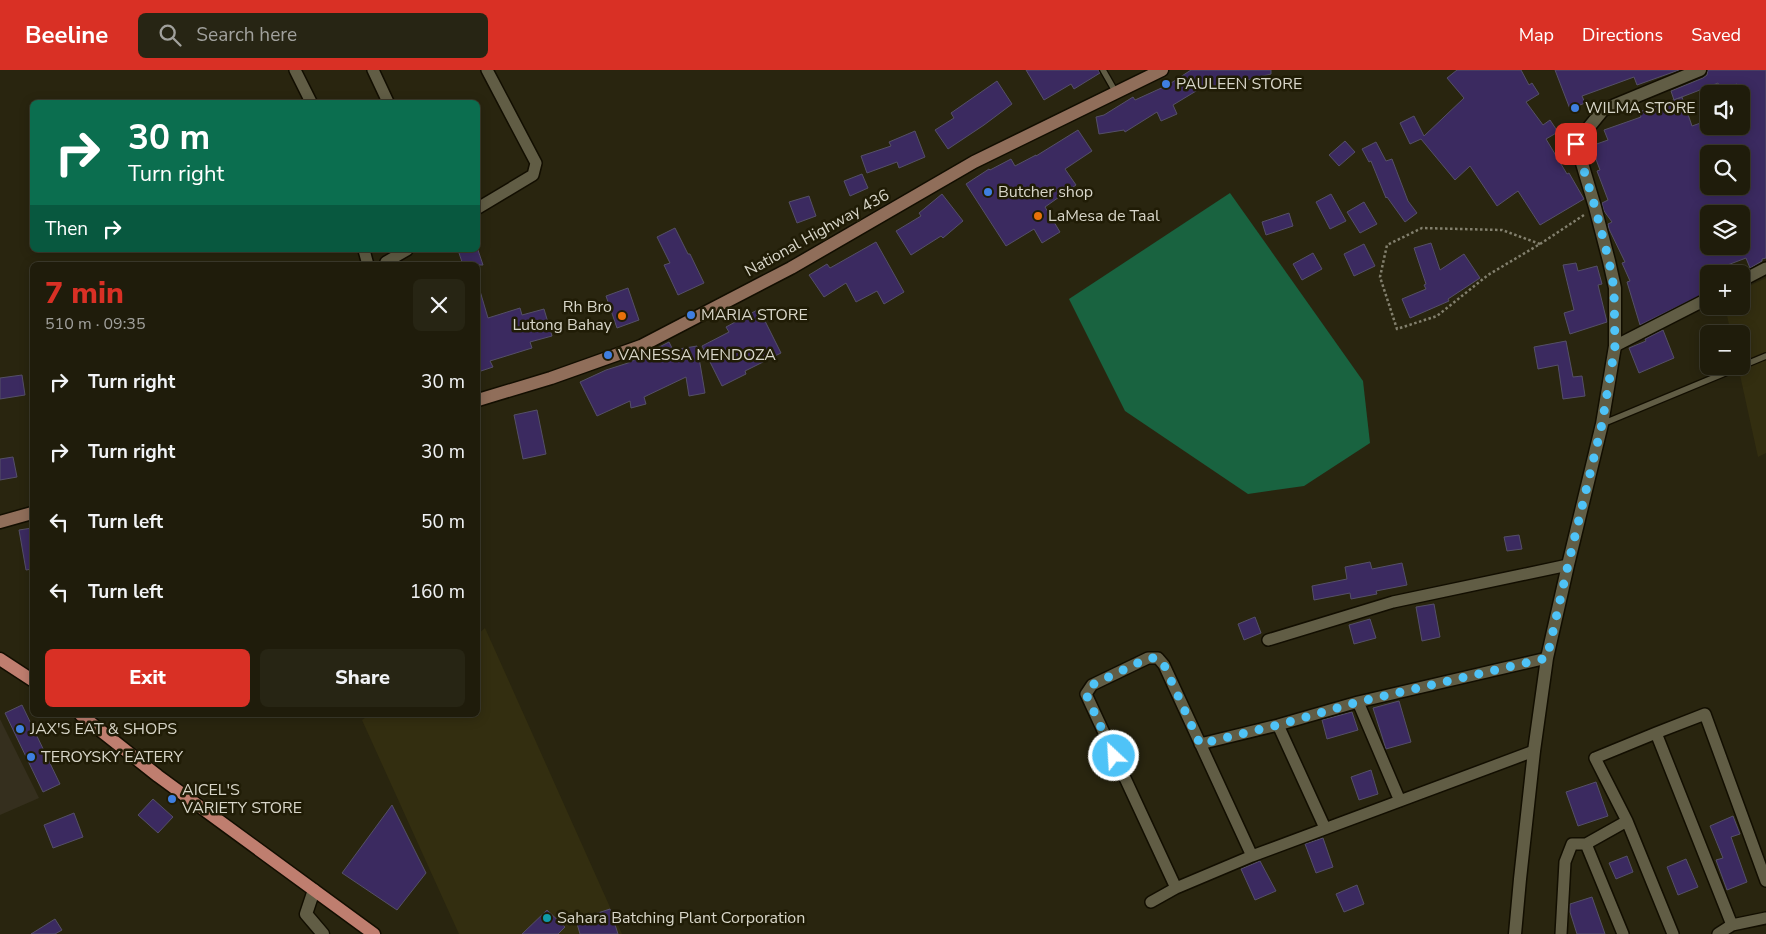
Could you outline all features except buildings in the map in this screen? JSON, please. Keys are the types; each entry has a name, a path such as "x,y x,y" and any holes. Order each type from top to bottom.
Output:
{"main road":[{"name":"National Highway 436","path":"480,399 551,378 641,346 791,268 974,162 1162,70"},
{"path":"0,522 30,514"},
{"path":"0,659 30,679"},
{"path":"84,717 158,776 374,934"}],"street":[{"path":"295,70 310,100"},
{"path":"373,70 387,100"},
{"path":"480,207 533,175 536,163 487,70"},
{"path":"1515,934 1534,751 1547,658 1602,424 1615,346 1614,288 1595,207 1576,144 1604,110 1700,70"},
{"path":"386,262 404,252"},
{"path":"1750,276 1766,268"},
{"path":"1615,346 1700,303"},
{"path":"1268,640 1393,602 1568,565"},
{"path":"1176,888 1086,694 1092,685 1148,658 1158,658 1164,665 1252,856"},
{"path":"1200,744 1278,725 1358,702 1547,658"},
{"path":"1358,702 1400,801"},
{"path":"1673,934 1627,821 1595,758 1705,714 1765,874"},
{"path":"1278,725 1325,828"},
{"path":"1656,732 1732,925"},
{"path":"1151,902 1176,888 1252,856 1534,751"},
{"path":"1561,934 1565,862 1572,844 1586,844 1627,821"},
{"path":"1586,844 1623,934"},
{"path":"314,890 306,914 323,934"},
{"path":"1718,934 1732,925 1766,918"}],"lane":[{"path":"1103,70 1115,92"},
{"path":"1602,424 1766,356"}],"path":[{"path":"1540,244 1502,230 1422,228 1387,245 1380,276 1397,329 1436,316 1488,275 1540,244 1595,207"}],"shaded area":[{"path":"1766,278 1766,453 1758,457 1740,375 1750,375 1750,325 1729,325 1727,315 1750,315 1750,286"},
{"path":"485,628 622,934 459,934 362,720 366,717 480,717 480,632"},
{"path":"0,719 39,798 0,815"}],"green space":[{"path":"1230,193 1363,381 1370,443 1304,486 1248,494 1125,411 1069,299"}],"place":[{"name":"PAULEEN STORE","path":"1166,84"},
{"name":"WILMA STORE","path":"1575,108"},
{"name":"Butcher shop","path":"988,192"},
{"name":"LaMesa de Taal","path":"1038,216"},
{"name":"MARIA STORE","path":"691,315"},
{"name":"Rh Bro Lutong Bahay","path":"622,316"},
{"name":"VANESSA MENDOZA","path":"608,355"},
{"name":"JAX'S EAT & SHOPS","path":"20,729"},
{"name":"TEROYSKY EATERY","path":"31,757"},
{"name":"AICEL'S VARIETY STORE","path":"172,799"},
{"name":"Sahara Batching Plant Corporation","path":"547,918"}],"route":[{"path":"1114,756 1086,694 1092,685 1148,658 1158,658 1164,665 1200,744 1278,725 1358,702 1547,658 1602,424 1615,346 1614,288 1609,261 1576,144"}]}
